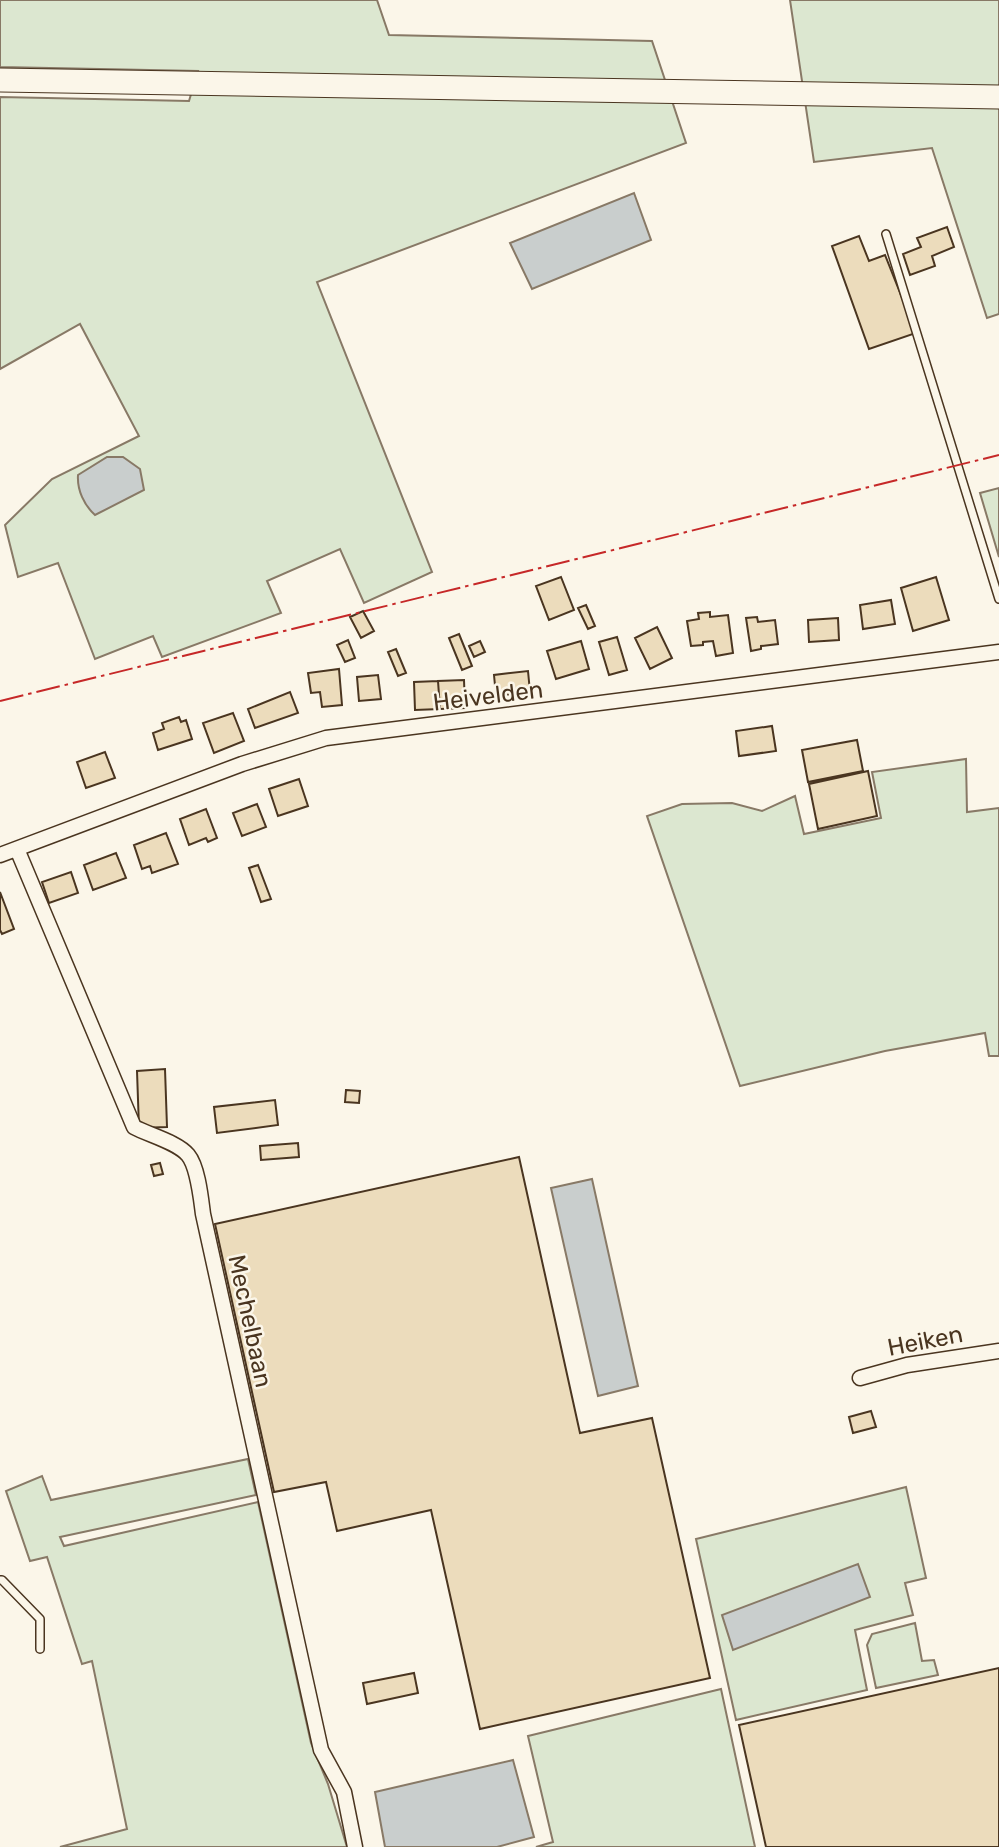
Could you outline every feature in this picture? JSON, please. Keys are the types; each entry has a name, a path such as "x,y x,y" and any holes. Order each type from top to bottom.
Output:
{"main road":[{"path":"0,80 999,97"}],"street":[{"name":"Heivelden","path":"0,855 242,764 326,738 999,652"},
{"name":"Mechelbaan","path":"17,849 134,1127 188,1155 197,1177 321,1750 344,1792 355,1847"},
{"name":"Heiken","path":"860,1378 907,1365 999,1351"}],"lane":[{"path":"886,234 999,599"},
{"path":"0,1580 40,1619 40,1649"}],"green space":[{"path":"0,0 377,0 389,35 652,41 686,143 317,282 432,572 364,603 340,549 267,581 281,613 162,657 153,636 95,659 58,563 18,577 5,525 52,479 139,436 80,324 0,369 0,97 189,101 198,71 0,67"},
{"path":"790,0 999,0 999,314 987,318 932,148 814,162"},
{"path":"999,488 999,557 980,493"},
{"path":"966,759 967,812 999,808 999,1056 989,1056 985,1033 885,1051 740,1086 647,816 682,804 732,803 762,811 795,796 804,834 881,818 872,772"},
{"path":"248,1459 256,1495 60,1537 64,1546 258,1502 311,1743 328,1784 347,1847 60,1847 127,1829 92,1661 82,1664 47,1557 30,1561 6,1491 42,1476 51,1500"},
{"path":"906,1487 926,1578 905,1583 913,1615 855,1630 867,1690 736,1720 696,1539"},
{"path":"915,1623 922,1661 934,1660 938,1675 876,1688 867,1645 872,1634"},
{"path":"721,1689 755,1847 536,1847 553,1842 528,1736"}],"shaded area":[{"path":"634,193 651,240 532,289 510,243"},
{"path":"107,457 123,457 140,469 144,490 95,515 82,497 78,475"},
{"path":"592,1179 638,1386 598,1396 551,1188"},
{"path":"858,1564 870,1597 733,1650 722,1615"},
{"path":"513,1760 534,1837 497,1847 385,1847 375,1792"}],"building":[{"path":"947,227 954,247 932,256 935,266 910,275 903,254 921,247 917,238"},
{"path":"859,236 869,261 885,255 916,333 869,349 832,246"},
{"path":"561,577 574,610 549,620 536,586"},
{"path":"936,577 949,620 913,631 901,588"},
{"path":"891,600 895,624 863,629 860,605"},
{"path":"586,605 595,626 588,629 578,608"},
{"path":"363,611 374,631 361,638 350,617"},
{"path":"710,612 710,617 728,615 733,653 716,656 713,641 691,646 687,621 699,619 698,613"},
{"path":"757,617 758,622 775,620 778,644 761,646 761,649 751,651 746,618"},
{"path":"838,618 839,640 809,642 808,620"},
{"path":"657,627 672,658 650,669 635,638"},
{"path":"459,634 472,666 462,670 449,638"},
{"path":"617,637 627,670 609,675 599,642"},
{"path":"348,640 355,658 345,662 337,645"},
{"path":"480,641 485,652 474,657 469,646"},
{"path":"581,641 589,669 556,679 547,651"},
{"path":"396,649 406,673 398,676 388,652"},
{"path":"339,669 342,705 322,707 320,692 311,693 308,673"},
{"path":"528,671 530,692 496,696 494,675"},
{"path":"378,675 381,699 359,701 357,677"},
{"path":"464,680 465,708 440,709 438,681"},
{"path":"438,681 440,709 415,710 414,682"},
{"path":"290,692 298,713 255,728 248,709"},
{"path":"233,713 244,741 214,753 203,723"},
{"path":"179,717 181,722 186,720 192,739 158,750 153,733 164,729 162,723"},
{"path":"772,726 776,751 739,756 736,731"},
{"path":"857,740 863,771 808,782 802,750"},
{"path":"105,752 115,778 86,788 77,762"},
{"path":"868,771 877,816 818,829 809,784"},
{"path":"299,779 308,806 278,816 269,789"},
{"path":"257,804 266,827 242,836 233,813"},
{"path":"206,809 217,838 208,842 206,838 189,845 180,819"},
{"path":"166,833 178,864 152,873 150,866 142,869 134,845"},
{"path":"116,853 126,878 93,890 84,865"},
{"path":"258,865 271,899 261,902 249,868"},
{"path":"71,872 78,893 49,903 42,882"},
{"path":"0,892 14,929 2,934 0,930"},
{"path":"165,1069 167,1127 139,1128 137,1071"},
{"path":"346,1090 360,1091 359,1103 345,1102"},
{"path":"275,1100 278,1125 217,1133 214,1107"},
{"path":"298,1143 299,1157 261,1160 260,1146"},
{"path":"519,1157 580,1433 652,1418 710,1678 480,1729 431,1510 337,1531 326,1482 274,1492 215,1224"},
{"path":"160,1163 163,1174 154,1176 151,1165"},
{"path":"871,1411 876,1427 853,1433 849,1417"},
{"path":"999,1668 999,1847 766,1847 739,1725"},
{"path":"414,1673 418,1693 367,1704 363,1683"}],"power":[{"path":"0,701 999,455"}]}
